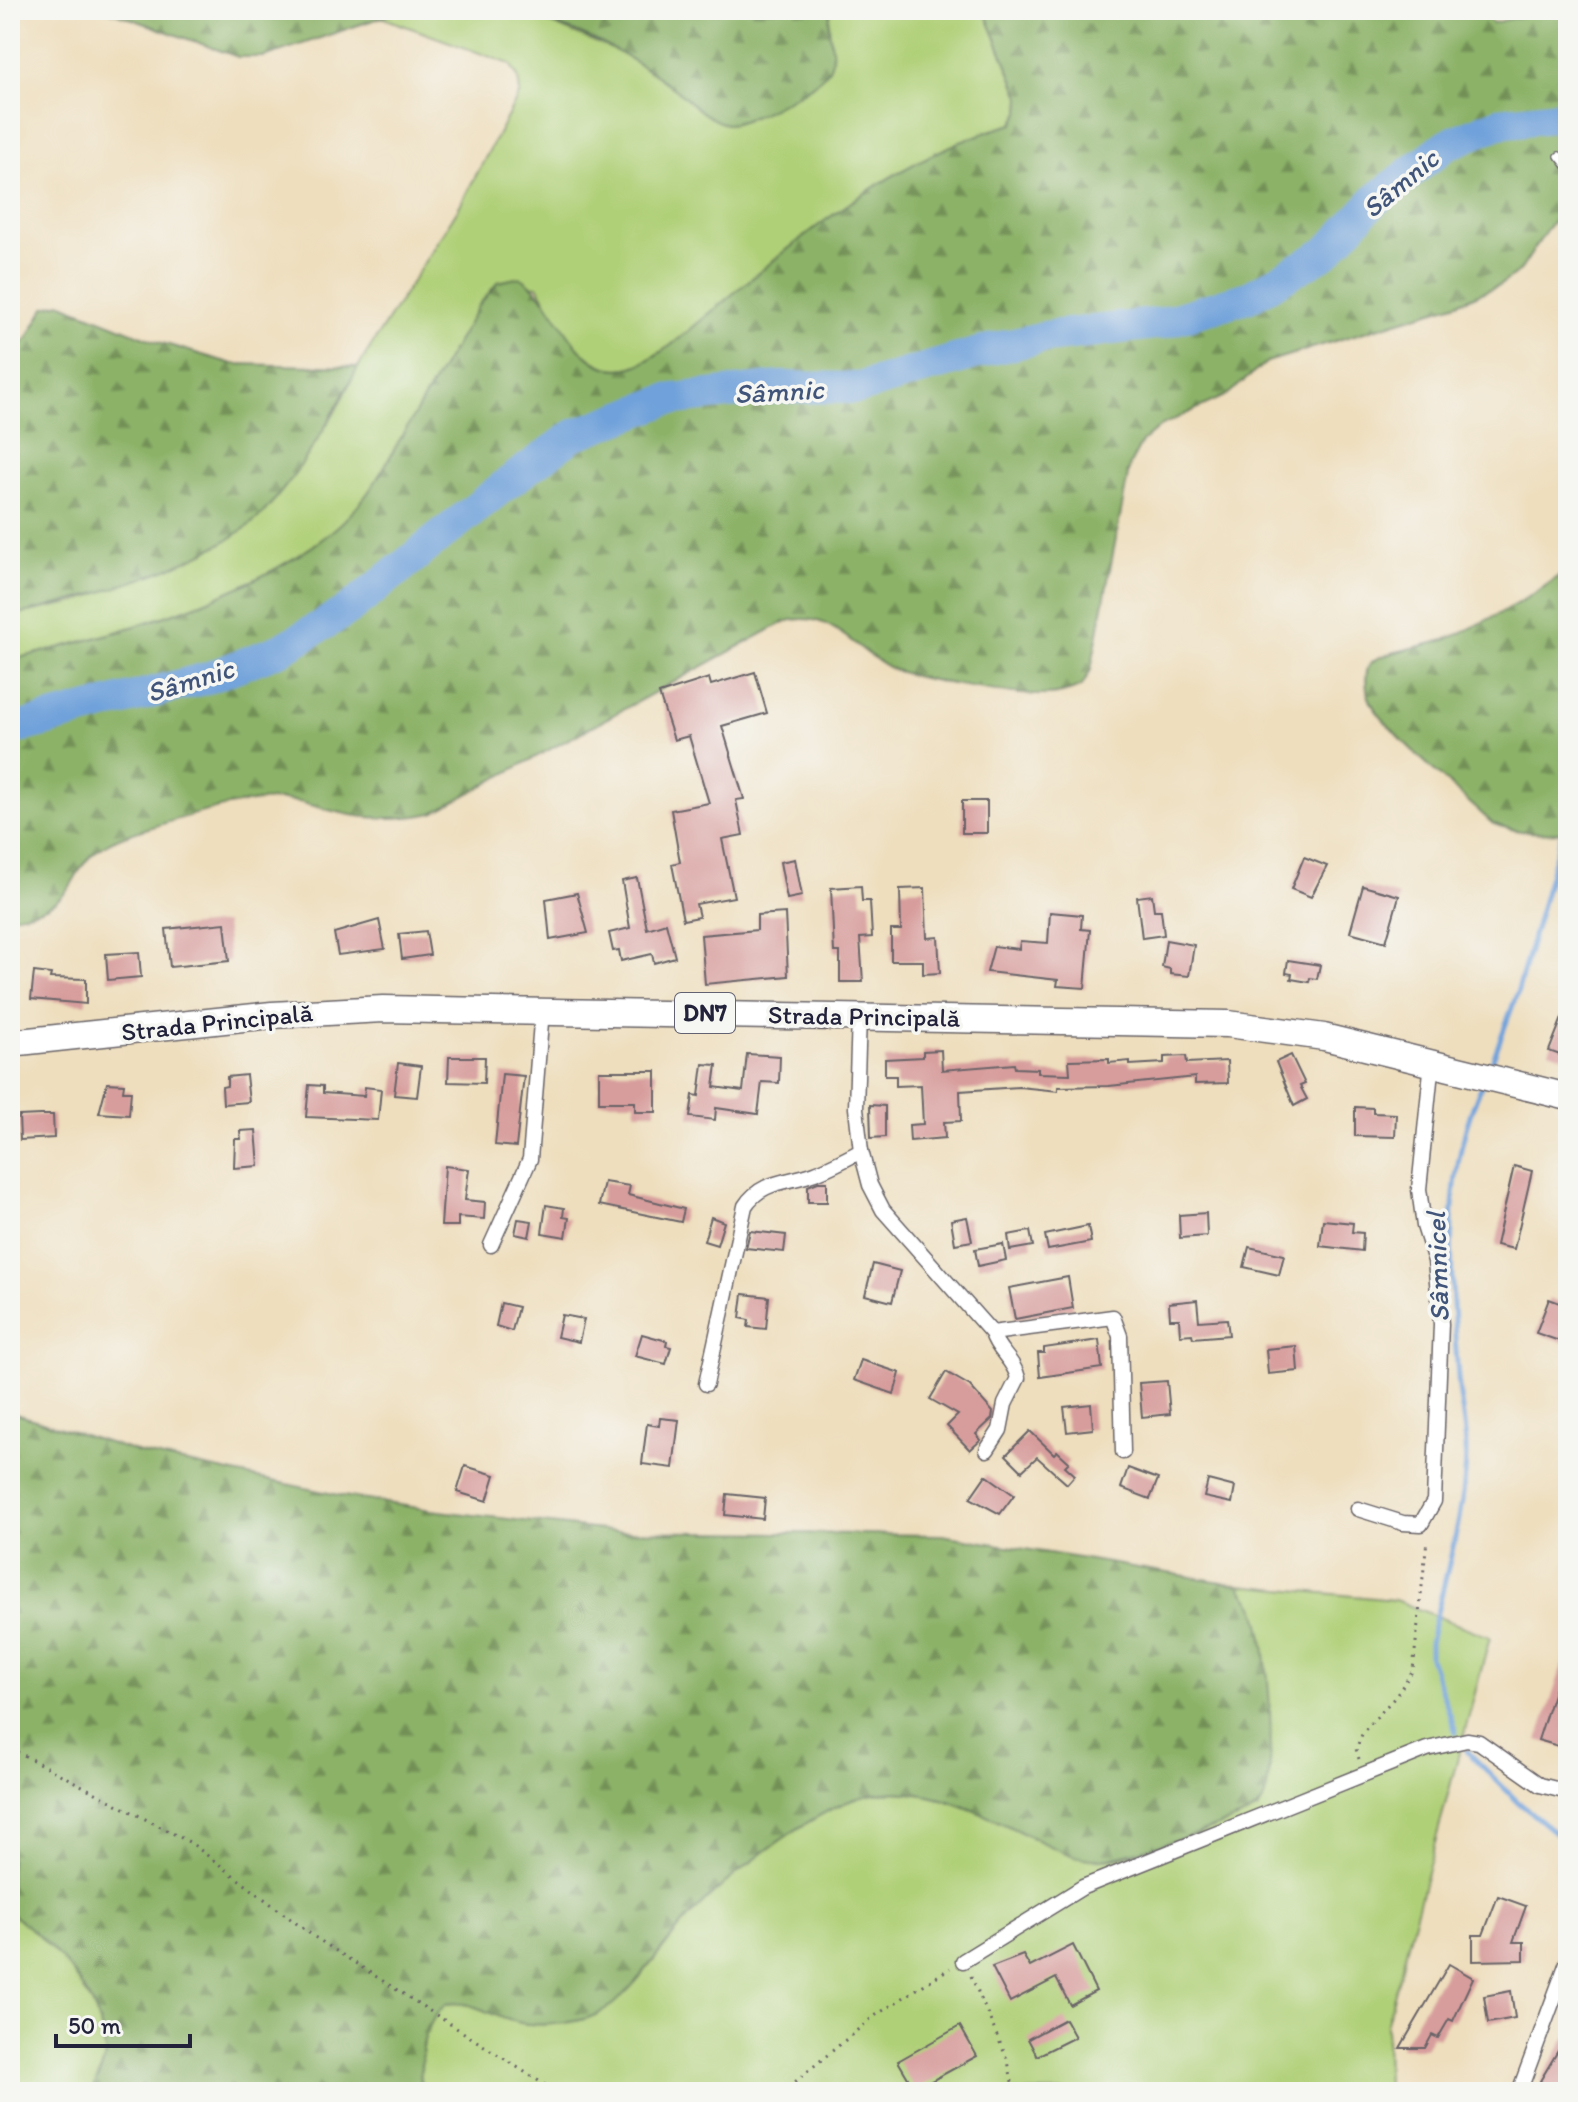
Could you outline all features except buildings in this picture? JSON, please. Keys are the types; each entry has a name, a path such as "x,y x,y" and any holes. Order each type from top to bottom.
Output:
{"highway":[{"name":"Strada Principală","path":"10,1043 346,1010 542,1010 1228,1024 1324,1037 1432,1061 1568,1097"}],"street":[{"path":"491,1245 530,1159 542,1010"},
{"path":"859,1016 856,1108 861,1151 870,1185 883,1210 992,1333 994,1342 1016,1369 1018,1378 1005,1404 1000,1430 987,1450"},
{"path":"1358,1509 1403,1523 1421,1524 1434,1501 1441,1324 1435,1261 1424,1226 1419,1189 1432,1061"},
{"path":"706,1384 745,1206 753,1193 767,1184 815,1173 861,1151"},
{"path":"992,1333 1113,1317 1120,1336 1123,1452"},
{"path":"963,1961 1083,1887 1427,1749 1467,1740 1491,1749 1540,1785 1568,1792"},
{"path":"1519,2092 1568,1960"}],"lane":[{"path":"1559,156 1568,167"}],"path":[{"path":"1364,1774 1356,1749 1363,1732 1396,1696 1413,1670 1434,1501"},
{"path":"10,1748 191,1843 313,1936 556,2092"},
{"path":"783,2092 873,2017 963,1961 993,2021 1008,2061 1014,2092"}],"green space":[{"path":"107,10 403,10 264,57 238,57"},
{"path":"403,10 506,10 540,19 638,60 709,116 726,124 745,120 815,84 832,60 826,24 832,10 984,10 1021,99 1020,112 1013,124 964,140 873,188 789,248 670,346 637,366 615,369 600,364 575,344 537,286 498,282 479,305 375,483 335,529 296,557 201,603 99,637 10,660 10,616 76,602 172,565 228,537 263,513 334,414 358,367 458,209 520,93 518,77 510,64 378,16"},
{"path":"506,10 832,10 829,25 832,62 823,76 782,103 751,118 721,123 617,51 575,32"},
{"path":"984,10 1477,10 1493,23 1546,10 1568,10 1568,210 1550,225 1520,271 1500,285 1455,304 1267,362 1227,395 1162,425 1142,442 1130,464 1091,670 1082,686 1056,694 1032,695 921,677 890,668 828,625 815,620 784,622 433,813 373,818 284,800 220,808 113,841 93,854 62,896 34,911 10,916 10,660 99,637 201,603 251,582 296,557 335,529 375,483 479,305 498,282 520,277 535,288 570,337 596,363 613,369 637,366 670,346 789,248 873,188 964,140 1013,124 1020,112 1021,98"},
{"path":"60,303 152,340 233,364 358,367 304,461 264,512 242,530 214,547 144,578 10,616 10,351 27,339 45,307"},
{"path":"1568,568 1568,832 1520,831 1492,823 1392,730 1371,702 1367,670 1377,658 1447,639 1476,626 1528,597"},
{"path":"10,1412 140,1453 343,1496 431,1510 610,1531 942,1535 1239,1585 1256,1610 1268,1679 1271,1742 1266,1792 1260,1806 1233,1820 1158,1845 1101,1859 1066,1853 947,1800 901,1792 878,1793 834,1808 767,1850 705,1901 623,1995 598,2014 566,2023 541,2025 509,2020 470,2005 446,2004 426,2033 420,2092 91,2092 105,2056 95,2010 58,1955 10,1913"},
{"path":"1239,1585 1395,1600 1490,1637 1386,2026 1387,2092 420,2092 426,2033 446,2004 470,2005 509,2020 530,2024 566,2023 598,2013 610,2006 644,1972 700,1905 742,1869 814,1818 857,1798 903,1792 926,1795 971,1809 1065,1852 1097,1859 1156,1848 1259,1809 1263,1637 1255,1608"},
{"path":"10,1913 58,1955 95,2010 105,2056 91,2092 10,2092"}],"waterway":[{"name":"Sâmnic","path":"10,730 207,678 282,649 348,610 505,485 574,435 667,400 780,387 859,388 992,349 1045,337 1162,323 1251,296 1327,252 1374,201 1446,145 1499,123 1568,115"},
{"name":"Sâmnicel","path":"1489,1070 1517,994 1568,811"},
{"name":"Sâmnicel","path":"1456,1732 1430,1658 1430,1643 1458,1524 1465,1475 1466,1442 1453,1304 1452,1228 1460,1153 1469,1117 1483,1083"},
{"name":"Sâmnicel","path":"1467,1751 1518,1802 1568,1843"}]}
